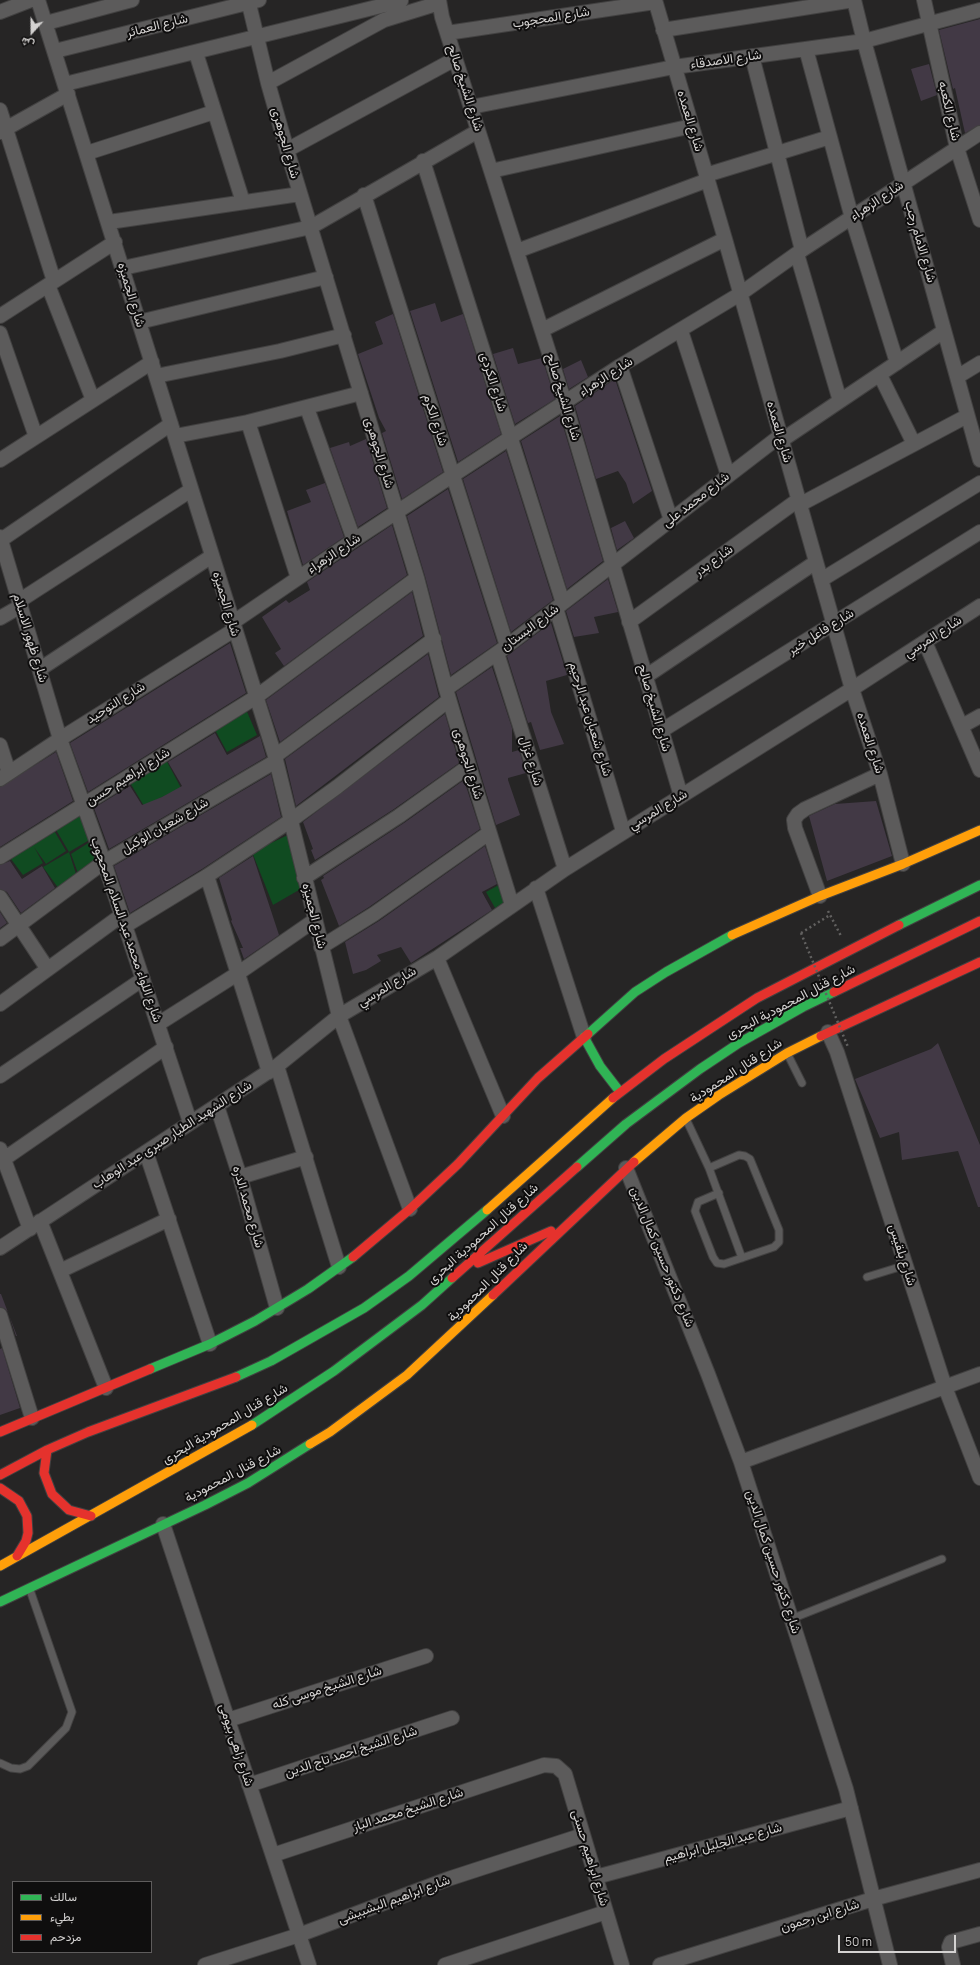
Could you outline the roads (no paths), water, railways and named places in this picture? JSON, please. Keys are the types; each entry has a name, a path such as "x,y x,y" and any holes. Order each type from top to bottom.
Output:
{"main road":[{"path":"0,1432 210,1344 277,1308 339,1267 410,1209 458,1164 538,1078 635,992 678,964 730,936 820,896 903,864 980,830"},
{"name":"شارع قنال المحمودية البحرى","path":"0,1475 47,1450 130,1415 222,1383 271,1361 364,1308 409,1276 451,1242 620,1092 664,1059 757,998 848,950 980,885"},
{"name":"شارع قنال المحمودية البحرى","path":"0,1566 195,1458 289,1402 378,1339 464,1270 505,1231 620,1130 700,1069 739,1043 803,1007 980,921"},
{"name":"شارع قنال المحمودية","path":"0,1602 248,1483 330,1432 369,1405 443,1344 626,1168 686,1118 724,1091 787,1053 828,1032 980,962"},
{"path":"584,1037 600,1066 620,1092"},
{"path":"464,1270 564,1226"},
{"path":"47,1450 44,1473 52,1494 69,1510 91,1516"},
{"path":"0,1488 19,1500 27,1516 28,1533 26,1541 18,1556"}],"street":[{"path":"0,12 31,0"},
{"name":"شارع الجميزه","path":"38,0 109,222 275,758 339,1016 410,1209"},
{"path":"46,23 132,0"},
{"path":"663,30 854,0"},
{"name":"شارع الامام رجب","path":"854,0 903,184 980,460"},
{"name":"شارع الكعبه","path":"924,0 957,148 980,220"},
{"name":"شارع الجوهرى","path":"252,1 257,37 287,150 417,578 434,638 447,694 468,766 512,905"},
{"name":"شارع العمائر","path":"55,51 252,1"},
{"name":"شارع العمده","path":"655,1 725,239 852,689 880,774 903,864"},
{"name":"شارع المحجوب","path":"448,33 655,1"},
{"path":"3,130 67,89 257,37 402,4 439,2"},
{"name":"شارع الشيخ صالح","path":"439,2 455,59 566,403 681,796"},
{"path":"268,83 364,29 402,4"},
{"name":"شارع الاصدقاء","path":"471,107 674,67 864,41 980,10"},
{"path":"806,49 852,218 897,363"},
{"path":"196,53 243,202"},
{"path":"752,56 777,153 800,252 840,401"},
{"path":"287,150 455,59"},
{"path":"0,110 3,130 51,283 93,400"},
{"path":"87,153 214,112"},
{"path":"491,171 692,126"},
{"path":"123,268 311,227 364,195 478,131"},
{"name":"شارع الزهراء","path":"233,626 298,578 354,540 566,403 620,366 740,294 800,252 980,132"},
{"path":"517,252 707,178 777,153 830,137"},
{"name":"شارع الكردى","path":"423,162 510,438 560,605"},
{"path":"109,222 300,194"},
{"name":"شارع الكرم","path":"364,195 453,476 502,649"},
{"path":"542,330 725,239"},
{"path":"0,314 115,242"},
{"path":"139,322 326,277"},
{"path":"681,330 728,475"},
{"name":"شارع محمد على","path":"613,565 728,475 781,438 840,401 944,331"},
{"path":"0,333 36,437"},
{"path":"156,376 218,364 344,335"},
{"path":"0,460 152,362"},
{"path":"957,377 980,363"},
{"path":"620,366 671,520"},
{"path":"880,374 914,444"},
{"path":"1,538 173,430 248,422 361,393"},
{"path":"307,408 354,540"},
{"name":"شارع بدر","path":"629,622 799,503 967,416"},
{"path":"248,422 298,578"},
{"path":"821,580 980,483"},
{"path":"0,618 192,490"},
{"name":"شارع فاعل خير","path":"661,731 980,532"},
{"name":"شارع ظهور الاسلام","path":"1,538 60,739"},
{"path":"40,670 212,556"},
{"path":"645,677 816,562"},
{"name":"شارع البستان","path":"0,1004 47,968 123,920 207,876 290,821 337,787 502,649 613,565"},
{"name":"شارع ابراهيم حسن","path":"0,857 256,697 417,578"},
{"name":"شارع شعبان عبد الرحيم","path":"560,605 623,831"},
{"name":"شارع المرسي","path":"339,1016 437,958 536,888 623,831 852,689 980,606"},
{"name":"شارع التوحيد","path":"4,776 233,626"},
{"name":"شارع شعبان الوكيل","path":"0,939 104,862 275,758 434,638"},
{"path":"925,642 978,761"},
{"name":"شارع غزال","path":"502,649 565,869"},
{"path":"962,726 980,716"},
{"name":"شارع اللواء محمد عبد السلام المحجوب","path":"60,739 104,862 190,1122"},
{"path":"0,745 4,776"},
{"path":"304,878 399,816 468,766"},
{"path":"820,896 794,828 794,820 798,814 805,809 880,774"},
{"path":"321,947 374,914 489,833"},
{"path":"207,876 237,974 306,1157 339,1267"},
{"path":"536,888 584,1037"},
{"path":"0,897 47,968"},
{"path":"158,1024 237,974 315,920"},
{"path":"437,958 503,1116"},
{"path":"0,1076 143,979"},
{"name":"شارع الشهيد الطيار صبرى عبد الوهاب","path":"0,1248 273,1069 339,1016"},
{"name":"شارع بلقيس","path":"828,1032 837,1052 945,1387 980,1478"},
{"path":"106,1388 60,1270 35,1225 2,1154 166,1047"},
{"name":"شارع محمد الدره","path":"217,1106 240,1177 277,1308"},
{"path":"146,1152 210,1344"},
{"path":"240,1177 306,1157"},
{"name":"شارع دكتور حسين كمال الدين","path":"626,1168 708,1374 741,1462 851,1808 890,1965"},
{"path":"60,1270 169,1219"},
{"path":"0,1315 32,1418"},
{"path":"741,1462 980,1374"},
{"name":"شارع زاهى بيومى","path":"163,1524 309,1965"},
{"name":"شارع الشيخ موسى كله","path":"228,1720 426,1656"},
{"name":"شارع الشيخ احمد تاج الدين","path":"249,1785 452,1718"},
{"name":"شارع ابراهيم حسنى","path":"544,1765 556,1766 565,1774 622,1965"},
{"name":"شارع الشيخ محمد الباز","path":"273,1855 544,1765"},
{"name":"شارع عبد الجليل ابراهيم","path":"596,1877 851,1808"},
{"name":"شارع ابراهيم البشبيشى","path":"205,1965 299,1935 448,1880 583,1835"},
{"name":"شارع ابن رحمون","path":"660,1965 873,1899 980,1870"},
{"path":"445,1965 606,1912"},
{"path":"953,1965 949,1947 951,1942 980,1934"}],"lane":[{"path":"787,1053 802,1083"},
{"path":"686,1118 710,1168 742,1258"},
{"path":"710,1168 739,1155 750,1159 779,1230 779,1242 774,1247 724,1264 718,1263 695,1211 698,1202 719,1193"},
{"path":"867,1277 906,1265"},
{"path":"791,1619 942,1559"},
{"path":"0,1763 11,1768 20,1769 28,1766 66,1728 72,1712 30,1587"}]}
